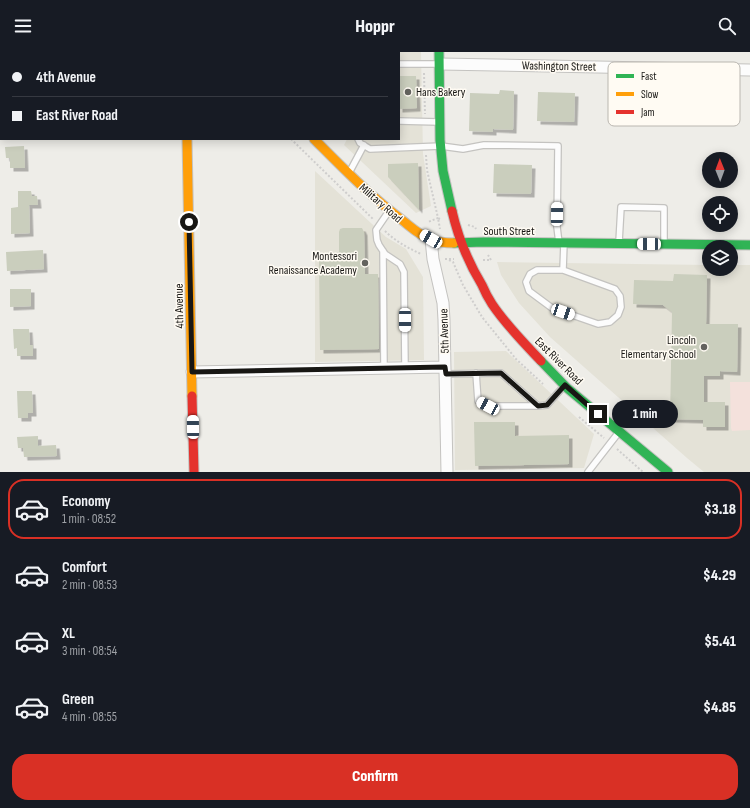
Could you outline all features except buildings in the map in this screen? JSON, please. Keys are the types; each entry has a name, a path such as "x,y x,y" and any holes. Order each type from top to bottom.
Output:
{"street":[{"path":"440,52 440,122 443,171 448,200 461,243"},
{"name":"Washington Street","path":"440,64 608,67"},
{"name":"Washington Street","path":"740,70 750,70"},
{"name":"4th Avenue","path":"187,140 194,472"},
{"name":"Military Road","path":"315,140 389,211 410,227 431,239 444,242 461,243"},
{"name":"5th Avenue","path":"431,239 433,259 443,303 448,472"},
{"name":"South Street","path":"461,243 750,245"},
{"name":"East River Road","path":"461,243 473,270 492,304 520,339 565,385 668,472"},
{"path":"192,372 384,368 445,370"}],"lane":[{"path":"400,64 440,64"},
{"path":"400,121 440,122"},
{"path":"358,140 360,143 370,149 441,146 463,149 484,145 558,146 557,227 562,243 563,270"},
{"path":"349,174 364,145"},
{"path":"619,244 621,207 664,208 664,244"},
{"path":"389,211 376,230 377,240 385,254 400,264 404,272 405,368"},
{"path":"383,251 384,368"},
{"path":"537,270 563,270 615,289 620,296 621,306 618,315 610,322 598,324 552,308 529,291 526,282 530,274 537,270"},
{"path":"445,370 476,373 501,373 538,406"},
{"path":"476,373 478,401 488,406 547,405 565,385"},
{"path":"588,472 619,431"}],"path":[{"path":"428,222 438,218"}],"shaded area":[{"path":"400,52 421,52 423,154 431,206 416,213 344,145 346,140 400,140"},
{"name":"Montessori Renaissance Academy","path":"315,171 386,237 406,249 423,277 424,360 315,362"},
{"path":"497,262 702,265 702,276 738,276 738,265 750,265 750,472 704,472 550,337 519,303 501,275"},
{"path":"506,351 594,434 584,468 455,470 454,352"},
{"path":"730,382 750,382 750,430 732,431"}],"traffic: fast":[{"path":"439,52 440,140 443,171 452,211"},
{"path":"454,243 484,242 750,245"},
{"path":"541,361 567,388 668,472"}],"traffic: slow":[{"path":"187,140 192,396"},
{"path":"315,140 367,191 415,231 433,240 454,243"}],"traffic: jam":[{"path":"452,211 464,249 489,299 509,327 541,361"},
{"path":"192,396 194,472"}],"place":[{"name":"Hans Bakery","path":"408,92"},
{"name":"Montessori Renaissance Academy","path":"365,263"},
{"name":"Lincoln Elementary School","path":"704,347"}],"route":[{"path":"189,222 192,372 445,367 446,374 501,373 538,406 547,405 565,385 598,414"}]}
